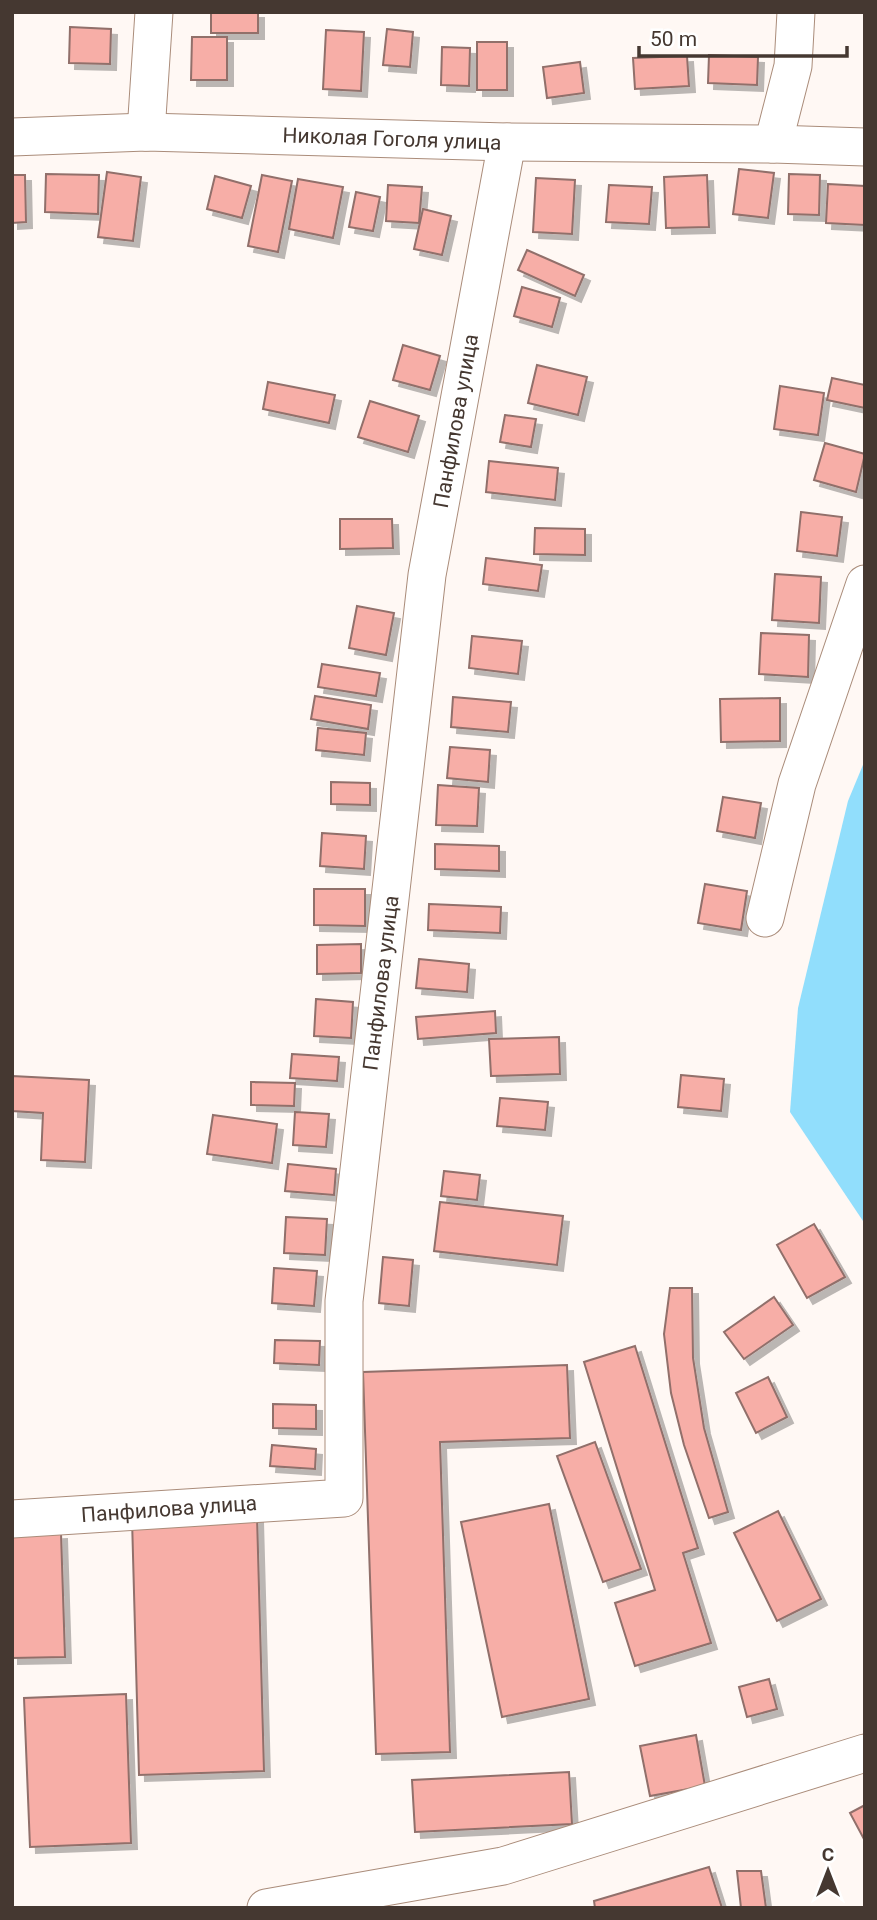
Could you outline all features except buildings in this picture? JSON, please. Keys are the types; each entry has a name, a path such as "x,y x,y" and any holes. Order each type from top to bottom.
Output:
{"street":[{"path":"146,132 153,12"},
{"path":"773,144 793,66 796,12"},
{"name":"Николая Гоголя улица","path":"12,137 146,132 507,142 865,147"},
{"name":"Панфилова улица","path":"12,1519 344,1499 344,1301 428,575 507,142"},
{"path":"765,918 797,784 865,584"},
{"path":"266,1908 503,1866 865,1753"}],"water":[{"path":"865,760 865,1224 790,1112 798,1008 848,801"}]}
